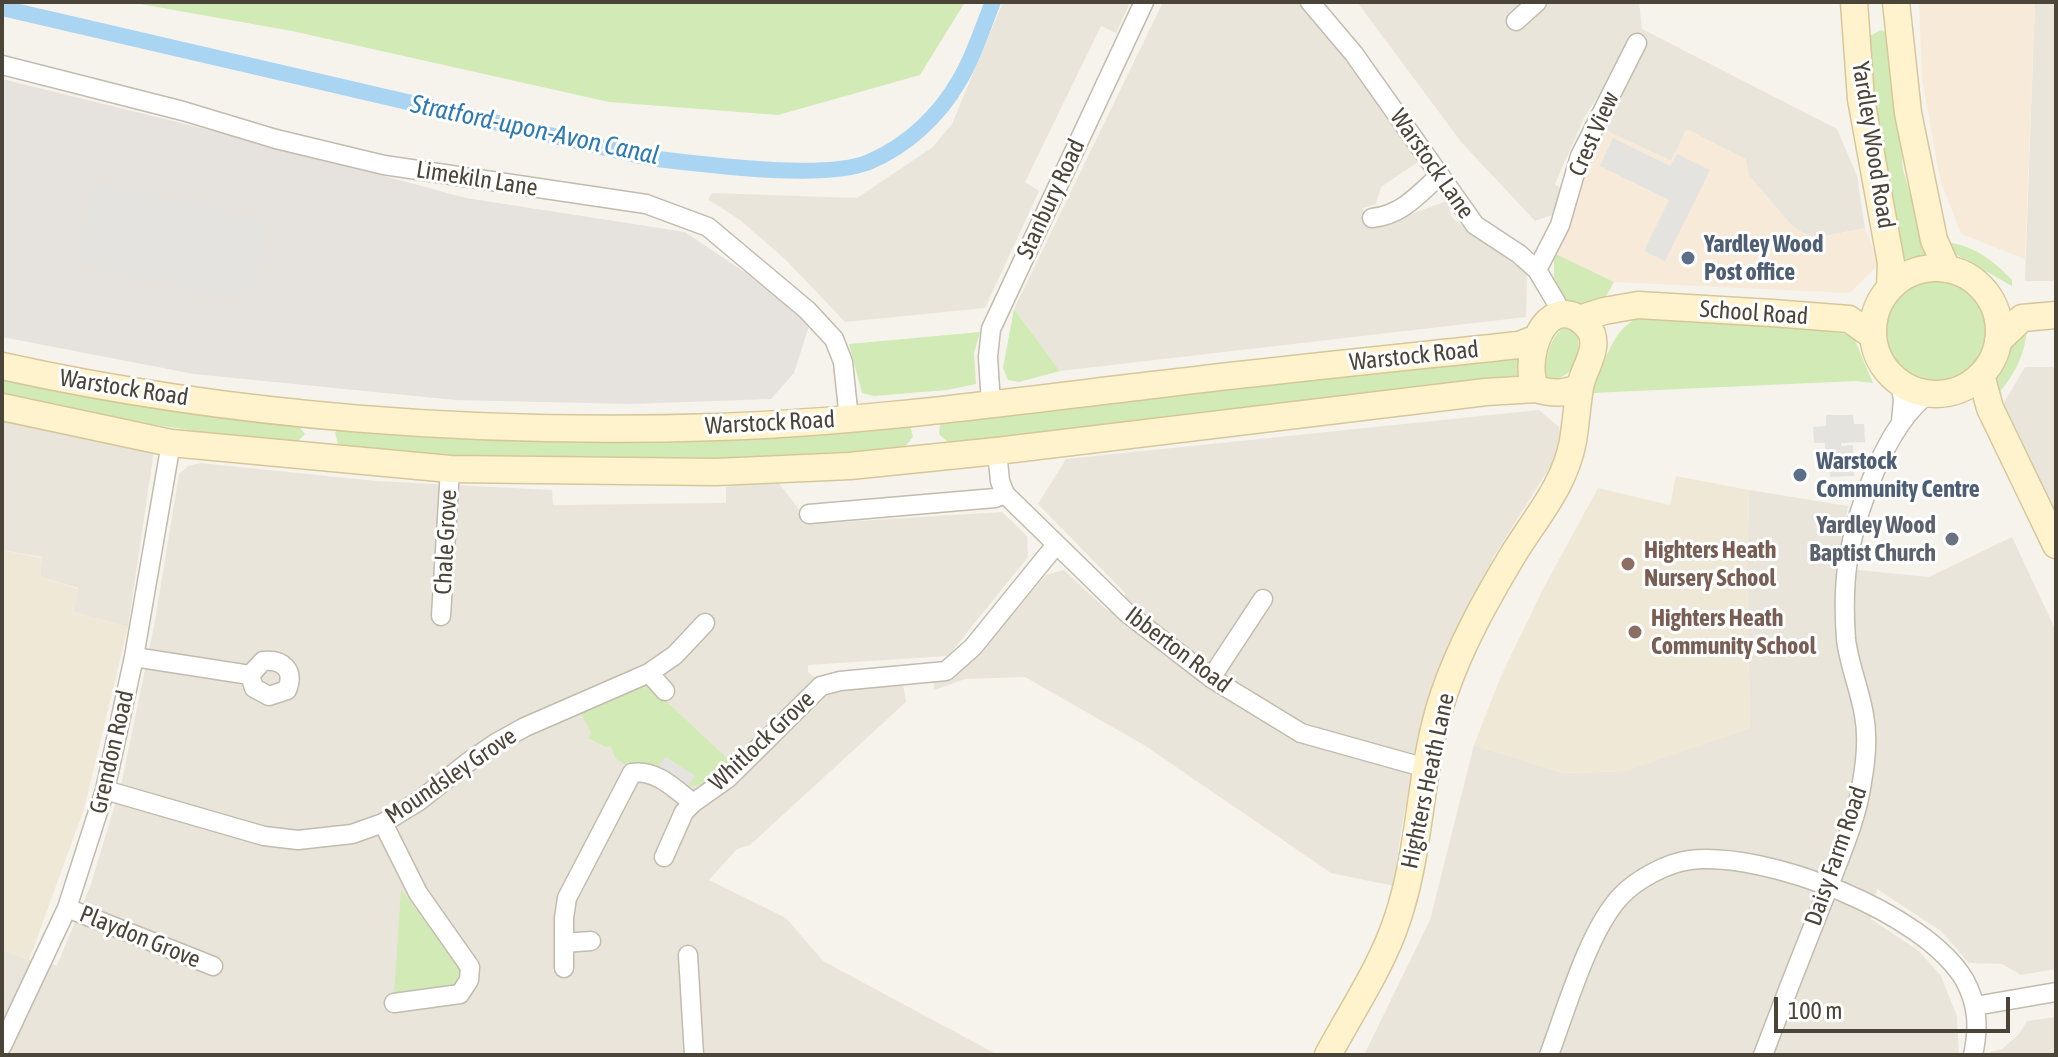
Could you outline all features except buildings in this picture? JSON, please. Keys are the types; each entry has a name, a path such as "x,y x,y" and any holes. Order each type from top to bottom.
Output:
{"street":[{"name":"Stanbury Road","path":"991,404 988,357 993,323 1144,2"},
{"name":"Warstock Lane","path":"1310,2 1354,54 1475,225 1537,270 1556,302 1570,317"},
{"path":"1516,21 1537,2"},
{"path":"1855,14 1878,17 1898,10"},
{"name":"Yardley Wood Road","path":"1898,10 1908,113 1934,240 1947,269"},
{"name":"Yardley Wood Road","path":"1855,14 1861,99 1891,263 1884,297"},
{"name":"Crest View","path":"1537,270 1560,225 1580,156 1637,43"},
{"name":"Limekiln Lane","path":"2,65 384,165 646,204 708,227 807,310 834,339 843,362 849,419"},
{"path":"1372,218 1385,217 1404,208 1440,175"},
{"path":"1990,408 1900,383 1880,361 1873,336 1884,297 1901,279 1920,270 1947,269 1966,275 1985,291 2050,315"},
{"path":"1941,393 1981,375 1994,356 1998,341 1998,318 1985,291"},
{"name":"School Road","path":"1570,317 1638,305 1849,319 1884,297"},
{"name":"School Road","path":"1593,348 1628,317 1659,307"},
{"path":"1998,341 2022,318 2050,315"},
{"path":"1545,392 1566,393 1580,387 1593,348 1592,334 1570,317 1546,322 1537,338 1530,362 1532,382 1575,425"},
{"path":"1849,319 1873,336"},
{"name":"Warstock Road","path":"2,366 171,397 319,414 449,424 586,428 718,427 922,413 1271,370 1519,345 1537,338"},
{"path":"1981,375 1990,408 2056,545"},
{"name":"Daisy Farm Road","path":"1900,383 1903,400 1901,422"},
{"name":"Highters Heath Lane","path":"1328,1055 1397,920 1426,768 1444,695 1487,598 1562,479 1570,456 1580,387"},
{"name":"Warstock Road","path":"2,407 171,443 314,457 450,469 716,472 850,466 1486,392 1545,392"},
{"name":"Daisy Farm Road","path":"1763,1055 1847,837 1862,785 1866,750 1865,717 1847,642 1844,597 1856,526 1879,466 1901,422 1912,408 1941,393"},
{"path":"922,413 926,458"},
{"path":"314,457 319,414"},
{"name":"Grendon Road","path":"2,1046 67,908 105,790 134,657 171,443"},
{"path":"809,514 838,502 995,498 1005,494 1000,481 997,451"},
{"name":"Chale Grove","path":"441,616 450,469"},
{"name":"Ibberton Road","path":"1005,494 1127,613 1211,678 1301,733 1426,768"},
{"name":"Whitlock Grove","path":"564,968 567,898 632,773 644,771 662,779 693,803 727,779 821,686 840,681 946,671 957,663 1055,546"},
{"path":"1211,678 1263,599"},
{"name":"Moundsley Grove","path":"105,790 264,836 324,839 352,834 383,823 419,801 496,743 525,727 649,673 675,655 705,623"},
{"path":"134,657 250,675"},
{"path":"649,673 665,691"},
{"path":"664,857 684,812 693,803"},
{"path":"383,823 418,893 470,967 469,980 460,994 406,1009"},
{"path":"1549,1055 1601,921 1622,894 1652,873 1686,860 1722,858 1769,865 1829,885 1888,915 1935,945 1964,979 1975,1006 1979,1027 1973,1055"},
{"name":"Playdon Grove","path":"67,908 213,966"},
{"path":"564,943 591,941"},
{"path":"688,955 694,1055"},
{"path":"1975,1006 2056,992"}],"shaded area":[{"path":"1003,2 1130,2 1116,33 1101,26 1025,182 1039,191 985,308 845,322 786,260 740,220 708,199 712,193 857,198 933,147 952,124"},
{"path":"1163,2 1298,2 1333,41 1418,162 1381,187 1376,204 1363,208 1365,225 1391,221 1447,201 1452,218 1527,273 1526,317 1060,371 1014,309"},
{"path":"1357,2 1639,2 1642,29 1837,129 1857,176 1865,228 1816,238 1805,234 1793,227 1748,175 1745,159 1686,130 1671,161 1605,130 1622,94 1604,87 1584,118 1555,184 1560,188 1558,213 1535,221 1462,143"},
{"path":"1919,2 2035,2 2025,259 1961,234 1940,179 1922,79"},
{"path":"2035,2 2056,2 2056,281 2025,281"},
{"path":"2,79 254,141 466,198 685,232 749,275 810,323 794,373 771,399 630,404 455,400 194,374 2,337"},
{"path":"1687,129 1746,159 1749,175 1793,227 1805,234 1816,238 1865,228 1879,264 1850,293 1614,282 1554,253 1583,172 1605,130 1671,161"},
{"path":"1613,138 1670,166 1677,154 1710,170 1665,261 1644,251 1669,200 1600,166"},
{"path":"95,183 268,221 249,301 77,263"},
{"path":"2025,367 2056,367 2056,517 2003,404"},
{"path":"1539,410 1559,427 1562,448 1494,556 1430,703 1417,743 1394,886 1331,873 1144,745 1025,677 965,679 934,690 934,682 964,669 1046,575 1064,570 1109,612 1126,594 1038,504 1066,459"},
{"path":"1826,415 1853,415 1854,424 1864,424 1865,442 1841,443 1841,446 1853,445 1854,476 1830,477 1825,443 1814,443 1813,427 1826,426"},
{"path":"2,417 154,451 128,627 73,612 78,588 40,577 42,557 2,550"},
{"path":"200,463 376,481 552,490 553,505 726,503 726,487 775,478 810,524 1002,512 1027,536 1028,557 948,656 808,665 808,672 815,678 779,716 839,689 903,684 906,702 750,845 737,849 709,880 786,918 823,961 998,1055 2,1055 2,949 29,960 57,965 91,884 122,781 154,626 179,474 188,466"},
{"name":"Highters Heath Community School","path":"1676,476 1749,490 1750,728 1625,771 1564,773 1474,745 1501,676 1544,587 1598,488 1670,505"},
{"path":"1749,490 1848,506 1838,568 1929,577 2012,537 2056,631 2056,969 2021,975 2002,964 1969,963 1941,931 1877,889 1871,919 1919,951 1941,976 1957,1016 1959,1055 1364,1055 1430,920 1474,745 1564,773 1624,771 1750,728"},
{"path":"2,550 42,558 40,577 78,589 73,612 128,627 84,809 29,960 2,949"},
{"path":"665,757 695,776 688,786 658,767"},
{"path":"2056,1017 2056,1055 1990,1055 1990,1052 2002,1049 2019,1034 2027,1021"}],"green space":[{"path":"129,2 965,2 920,75 778,115 609,102 292,31"},
{"path":"1881,30 1892,35 1903,170 1931,262 1901,269 1897,220 1882,162 1868,37"},
{"path":"1944,242 1981,254 2012,280 2012,286 1950,251"},
{"path":"1554,253 1614,282 1605,298 1591,308 1568,304 1554,278"},
{"path":"1936,280 1965,288 1979,302 1987,331 1979,360 1965,374 1936,382 1907,374 1893,360 1885,331 1893,302 1907,288"},
{"path":"1014,309 1060,371 1019,382 1008,380 1003,368"},
{"path":"1649,317 1825,326 1854,338 1873,383 1856,381 1592,393 1609,350 1629,323"},
{"path":"1565,327 1577,332 1578,356 1572,369 1560,378 1551,380 1544,374 1548,354 1555,336"},
{"path":"2027,327 2024,348 2017,365 1995,398 1998,370 2014,340"},
{"path":"980,332 974,353 976,384 947,390 874,396 862,393 849,344"},
{"path":"1524,352 1525,382 950,444 939,434 941,419"},
{"path":"2,377 297,424 305,434 296,443 240,438 36,406 2,399"},
{"path":"340,425 910,426 913,437 902,450 712,463 445,456 339,448 335,433"},
{"path":"643,684 651,687 731,762 706,782 688,786 695,776 666,757 658,767 647,763 629,767 615,758 611,746 606,747 588,738 591,733 579,709"},
{"path":"401,889 461,970 452,990 394,994"}],"waterway":[{"name":"Stratford-upon-Avon Canal","path":"2,8 649,158 793,171 849,168 869,162 896,148 921,129 942,106 964,72 993,2"}],"place":[{"name":"Yardley Wood Post office","path":"1688,258"},
{"name":"Warstock Community Centre","path":"1800,475"},
{"name":"Yardley Wood Baptist Church","path":"1952,539"},
{"name":"Highters Heath Nursery School","path":"1628,564"},
{"name":"Highters Heath Community School","path":"1635,632"}]}
